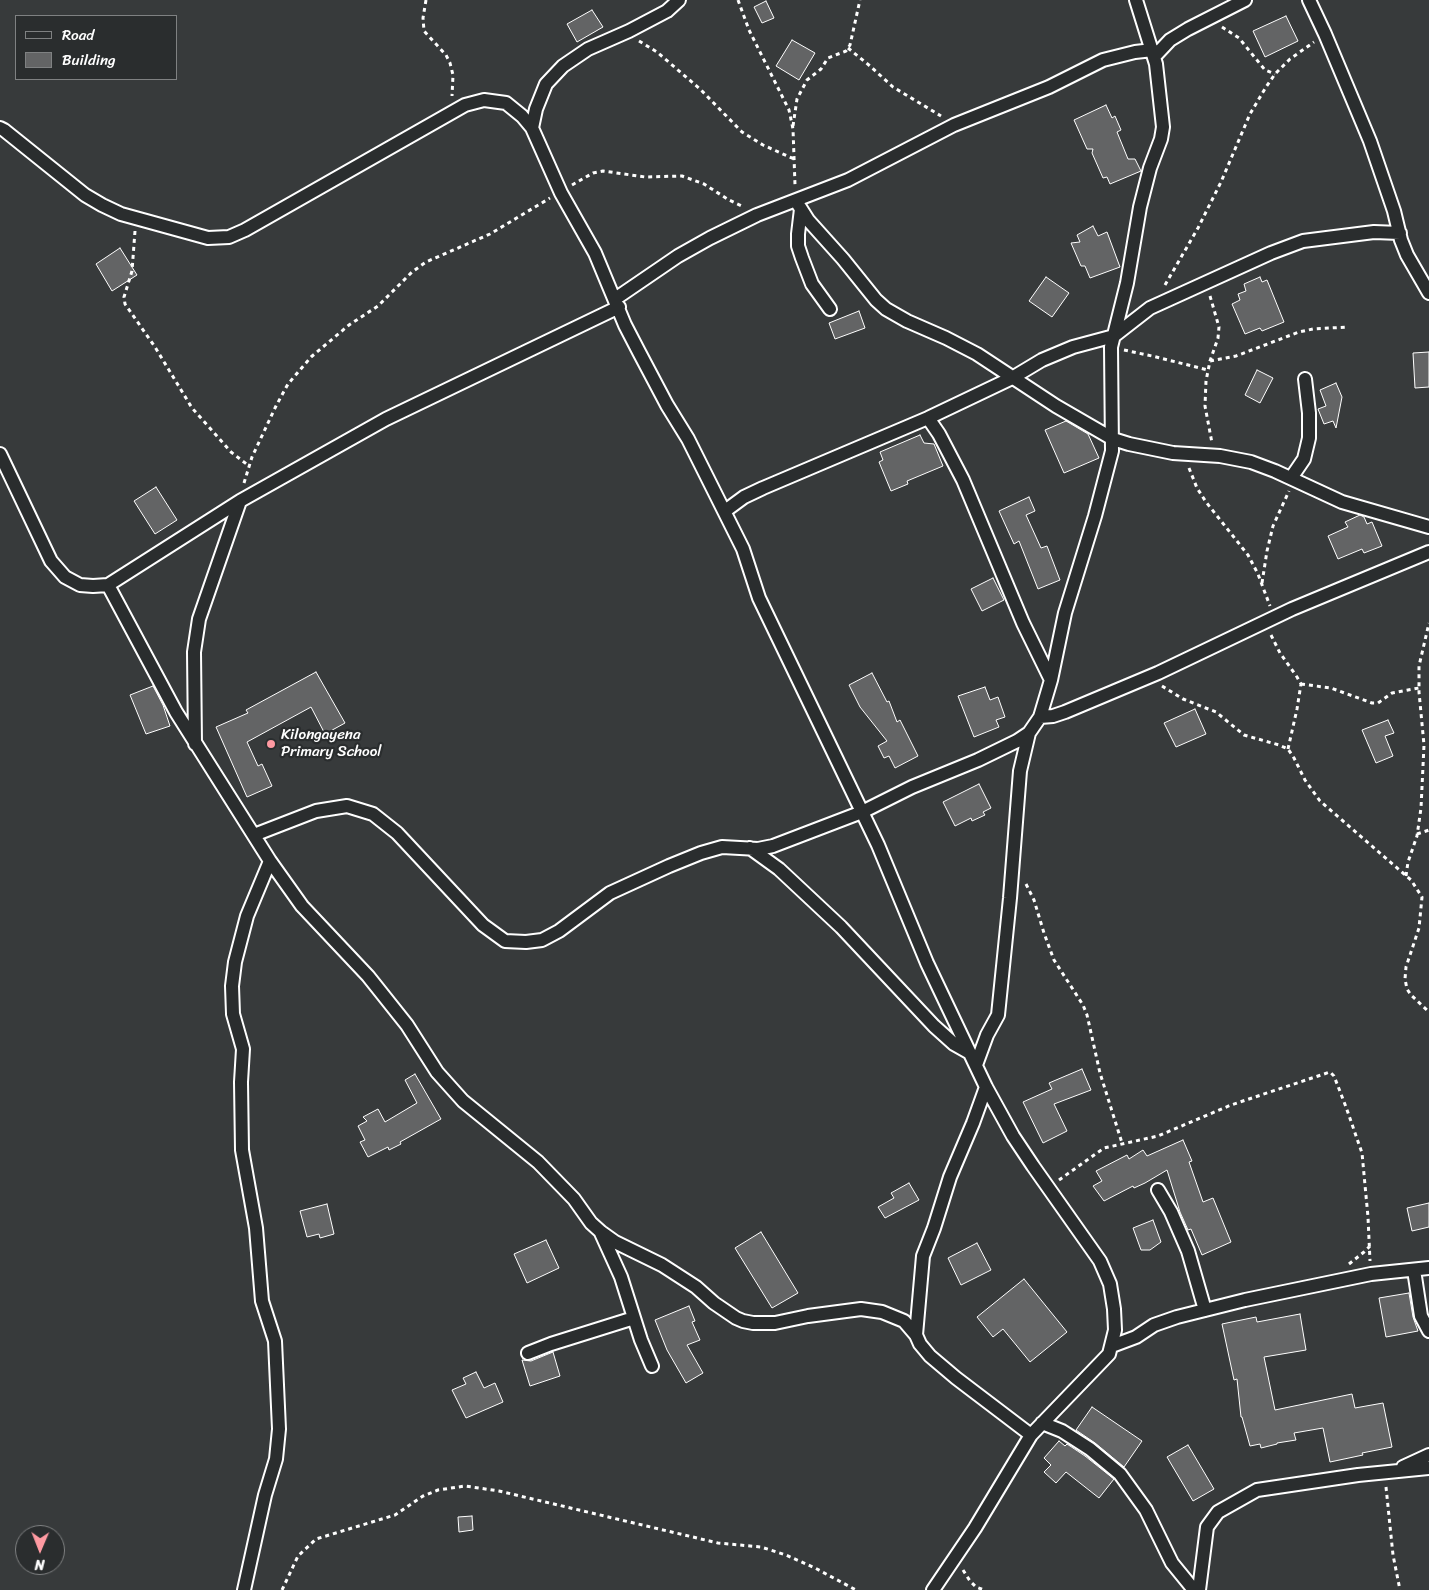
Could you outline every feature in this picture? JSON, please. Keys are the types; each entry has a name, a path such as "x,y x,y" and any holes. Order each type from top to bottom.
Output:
{"street":[{"path":"532,128 536,109 546,84 563,66 588,50 625,34 667,11 680,0"},
{"path":"976,1065 987,1035 998,1015 1020,771 1029,733 1040,716 1051,680 1066,613 1112,451 1112,342 1128,283 1142,200 1163,127 1154,54 1136,0"},
{"path":"0,454 51,561 65,577 80,585 108,585 240,501 386,419 617,303 678,256 710,238 757,215 798,205 954,125 1049,87 1103,60 1135,52 1154,54 1170,40 1188,29 1245,0"},
{"path":"1309,0 1370,142 1407,255 1429,293"},
{"path":"0,128 85,195 109,208 208,238 228,237 245,230 465,105 484,100 506,103 522,116 532,128 561,193 595,253 639,352 667,405 688,439 725,511 742,548 759,598 878,845 927,963 986,1087 1013,1136 1100,1261 1110,1284 1115,1323 1109,1354 1031,1436 975,1528 933,1590"},
{"path":"798,205 798,246 812,284 830,309"},
{"path":"798,205 808,220 876,300 886,309 971,351 1056,406 1112,439 1173,453 1217,456 1257,464 1342,502 1429,527"},
{"path":"725,511 744,497 928,418 1012,378 1042,360 1074,347 1112,342 1150,308 1271,253 1303,241 1374,232 1400,233"},
{"path":"1293,479 1304,459 1309,438 1309,413 1305,380"},
{"path":"928,418 939,434 963,480 1023,624 1051,680"},
{"path":"195,744 194,652 199,618 240,501"},
{"path":"1040,716 1053,716 1065,712 1148,677 1272,619 1429,552"},
{"path":"108,585 150,665 195,744 302,906 368,976 407,1025 437,1072 463,1101 484,1120 516,1143 554,1178 601,1232 615,1242 662,1265 696,1287 736,1318 743,1321 775,1323 808,1316 860,1310 882,1312 904,1321 916,1335 920,1344 935,1360 1031,1436"},
{"path":"254,835 316,810 347,806 373,814 397,832 483,925 500,939 516,943 542,940 573,922 610,894 669,866 722,847 758,848 773,846 862,812 912,787 978,760 1029,733"},
{"path":"750,848 779,869 841,927 934,1026 954,1044 970,1053"},
{"path":"244,1590 265,1495 276,1459 279,1429 275,1341 262,1301 256,1228 242,1150 241,1082 243,1049 233,1014 232,986 235,962 247,916 270,860"},
{"path":"916,1335 923,1256 937,1220 950,1177 974,1123 986,1087"},
{"path":"1158,1190 1180,1230 1205,1310"},
{"path":"601,1232 622,1277 634,1318 652,1366"},
{"path":"1112,1346 1136,1337 1154,1325 1205,1310 1371,1274 1429,1268"},
{"path":"1414,1270 1421,1316 1429,1331"},
{"path":"528,1353 550,1344 634,1318"},
{"path":"1042,1424 1062,1431 1096,1454 1120,1474 1146,1510 1172,1563 1194,1590"},
{"path":"1390,1471 1429,1455"},
{"path":"1199,1590 1207,1527 1218,1512 1230,1504 1257,1490 1390,1471 1429,1468"}],"path":[{"path":"426,0 423,18 424,31 446,54 452,69 453,90 450,114"},
{"path":"738,0 748,30 789,110 793,130"},
{"path":"798,205 793,130 797,99 808,80 821,69 828,58 846,51 850,45 860,0"},
{"path":"1211,18 1239,38 1265,70 1275,74"},
{"path":"625,34 657,52 700,90 742,132 763,145 794,159"},
{"path":"1150,308 1170,278 1193,236 1221,182 1250,114 1275,74 1290,59 1325,34"},
{"path":"848,48 893,87 954,125"},
{"path":"240,501 249,466 269,420 288,384 311,357 349,325 378,306 407,277 426,262 490,234 561,193 586,176 603,171 645,177 682,176 704,184 757,215"},
{"path":"135,217 134,255 132,271 124,297 125,304 156,348 192,408 231,452 249,466"},
{"path":"1206,282 1219,327 1218,338 1208,370 1205,400 1211,441 1217,456"},
{"path":"1210,362 1236,356 1299,332 1313,329 1348,328"},
{"path":"1112,342 1208,370"},
{"path":"1185,454 1189,471 1197,488 1248,555 1262,584 1272,619 1271,634 1274,642 1297,676 1300,684 1297,709 1288,750"},
{"path":"1262,584 1273,526 1293,479"},
{"path":"1406,877 1408,862 1417,834 1421,808 1424,759 1419,688 1420,656 1429,622"},
{"path":"1148,677 1183,699 1216,712 1244,735 1279,745 1288,750 1320,801 1411,880 1422,897 1419,928 1406,967 1406,989 1429,1012"},
{"path":"1300,684 1331,688 1375,703 1392,694 1419,688"},
{"path":"1417,834 1429,830"},
{"path":"1012,874 1029,888 1054,960 1083,1005 1100,1073 1122,1144"},
{"path":"1050,1188 1093,1154 1104,1148 1158,1136 1231,1104 1330,1072 1334,1076 1362,1153 1371,1274"},
{"path":"1390,1471 1393,1555 1400,1590"},
{"path":"282,1590 298,1556 316,1539 395,1515 423,1496 438,1490 465,1486 499,1491 718,1543 760,1547 786,1555 856,1590"},
{"path":"956,1556 970,1581 976,1587 984,1590"}],"building":[{"path":"766,1 774,18 762,23 754,7"},
{"path":"592,10 603,27 577,42 567,24"},
{"path":"1286,16 1298,41 1265,57 1253,31"},
{"path":"792,40 815,53 799,80 776,66"},
{"path":"1106,105 1112,118 1115,116 1121,130 1117,132 1128,159 1135,159 1141,171 1110,184 1107,177 1103,178 1092,153 1093,149 1087,149 1074,120"},
{"path":"1093,226 1098,236 1107,232 1120,267 1090,278 1085,266 1081,266 1071,243 1080,242 1077,235"},
{"path":"120,248 137,275 112,291 96,264"},
{"path":"1046,277 1069,293 1052,317 1029,301"},
{"path":"1260,277 1262,282 1267,280 1284,322 1262,331 1260,328 1245,334 1232,304 1240,300 1238,294 1246,291 1244,284"},
{"path":"859,311 865,328 835,339 829,323"},
{"path":"1429,352 1429,387 1415,388 1413,353"},
{"path":"1257,370 1273,378 1260,403 1245,395"},
{"path":"1336,383 1342,397 1336,428 1333,421 1324,424 1318,409 1326,406 1320,390"},
{"path":"1066,421 1088,434 1099,458 1064,473 1045,430"},
{"path":"920,435 924,443 934,444 943,466 907,481 908,484 891,491 879,462 883,460 880,452"},
{"path":"156,487 177,520 155,534 134,501"},
{"path":"1029,497 1035,511 1026,515 1041,548 1047,546 1060,580 1038,589 1019,541 1014,544 999,511"},
{"path":"1360,515 1364,517 1367,524 1372,522 1382,546 1364,553 1362,549 1338,559 1328,536 1348,527 1345,522"},
{"path":"993,578 1004,600 982,611 971,589"},
{"path":"316,672 345,723 325,734 311,707 247,742 258,766 262,764 272,786 247,797 216,727 248,713 246,710"},
{"path":"872,673 887,702 889,701 897,722 900,720 918,756 895,768 889,756 884,758 878,746 887,741 860,707 849,685"},
{"path":"153,686 163,705 170,726 146,734 130,695"},
{"path":"985,687 990,700 998,697 1005,717 996,720 999,727 974,737 958,696"},
{"path":"1195,709 1206,734 1176,747 1164,723"},
{"path":"1388,720 1394,733 1385,736 1393,756 1376,763 1362,730"},
{"path":"979,784 991,808 983,812 985,815 972,821 971,818 955,826 943,802"},
{"path":"1082,1069 1091,1090 1054,1104 1067,1131 1043,1143 1023,1102 1052,1089 1049,1083"},
{"path":"415,1074 441,1119 400,1142 401,1144 389,1150 388,1147 368,1157 360,1142 365,1140 358,1126 367,1121 363,1117 378,1109 385,1122 417,1103 405,1080"},
{"path":"1183,1140 1192,1161 1189,1162 1203,1202 1213,1198 1231,1242 1202,1255 1191,1229 1188,1230 1180,1212 1167,1170 1145,1183 1134,1188 1133,1186 1104,1201 1093,1186 1102,1181 1096,1171 1127,1155 1129,1159 1143,1150 1147,1156"},
{"path":"909,1183 919,1200 885,1218 878,1207 894,1198 891,1193"},
{"path":"1429,1203 1429,1227 1412,1231 1407,1208"},
{"path":"327,1204 334,1234 320,1238 319,1234 307,1237 300,1211"},
{"path":"1153,1220 1161,1242 1150,1250 1141,1250 1133,1228"},
{"path":"761,1232 798,1293 772,1308 735,1248"},
{"path":"546,1240 559,1268 527,1283 514,1254"},
{"path":"977,1243 991,1270 961,1285 948,1258"},
{"path":"1024,1279 1067,1332 1030,1362 1003,1329 993,1337 977,1317"},
{"path":"1409,1293 1413,1317 1418,1331 1386,1337 1379,1298"},
{"path":"689,1306 695,1321 692,1322 700,1340 687,1345 703,1373 686,1383 667,1350 655,1320"},
{"path":"1300,1314 1306,1350 1264,1357 1275,1410 1352,1394 1355,1408 1383,1403 1392,1447 1330,1462 1323,1428 1294,1433 1296,1440 1261,1448 1260,1444 1250,1446 1241,1417 1237,1379 1234,1380 1222,1324 1256,1317 1257,1322"},
{"path":"553,1352 560,1376 530,1386 522,1360 531,1361"},
{"path":"476,1372 484,1388 495,1383 503,1402 466,1418 452,1390 466,1384 463,1378"},
{"path":"1092,1407 1142,1441 1124,1467 1076,1430"},
{"path":"1059,1441 1085,1456 1114,1479 1099,1498 1066,1472 1056,1483 1044,1472 1051,1465 1044,1458"},
{"path":"1188,1445 1214,1489 1193,1501 1167,1457"},
{"path":"472,1516 473,1530 459,1532 458,1517"}],"place":[{"name":"Kilongayena Primary School","path":"271,744"}]}
